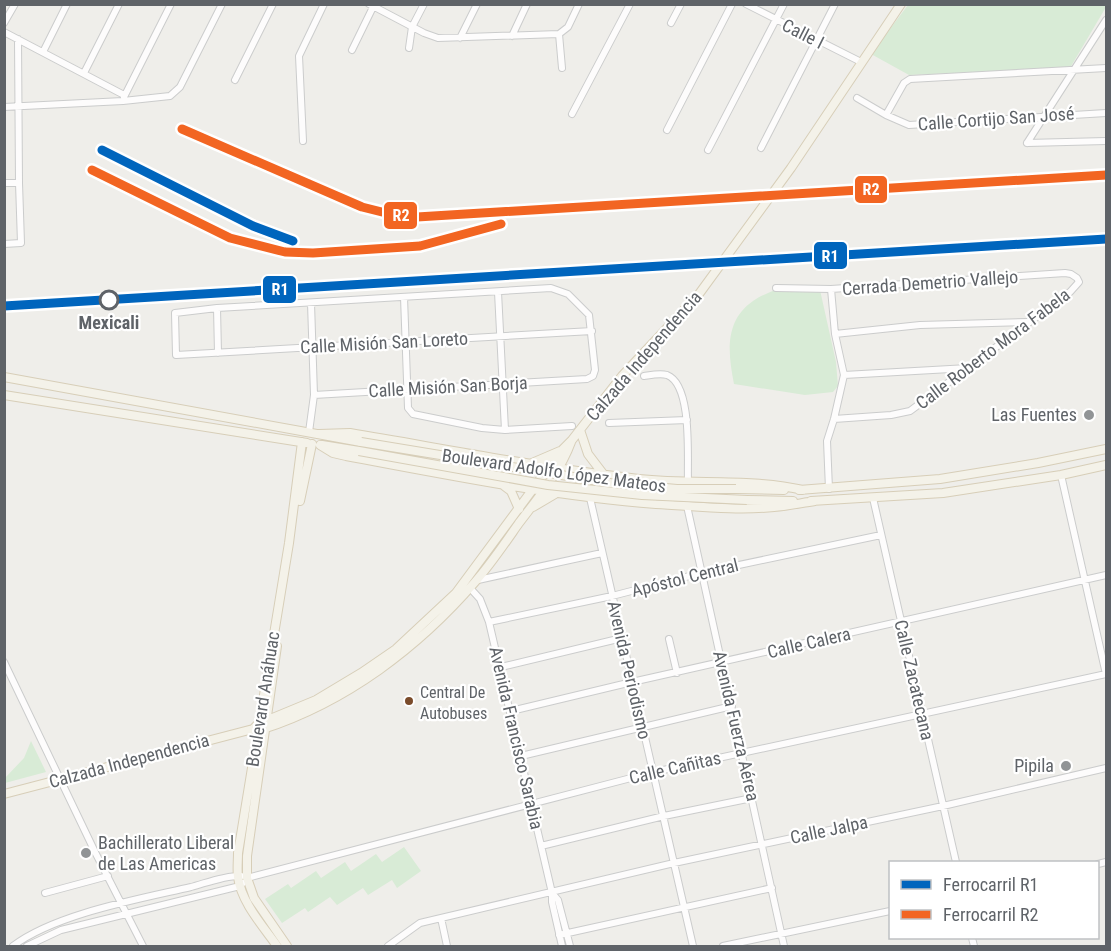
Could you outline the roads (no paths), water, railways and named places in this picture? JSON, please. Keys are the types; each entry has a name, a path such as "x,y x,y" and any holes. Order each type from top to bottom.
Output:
{"main road":[{"name":"Calzada Independencia","path":"4,794 260,727 326,703 401,655 477,580 543,492 567,454 576,428 699,294 791,168 901,4"},
{"name":"Boulevard Adolfo López Mateos","path":"4,377 309,432 360,447 548,485 642,495 815,501 873,498 992,487 1107,465"},
{"name":"Boulevard Adolfo López Mateos","path":"4,395 316,444 360,447 610,483 677,489 829,489 964,476 1107,449"},
{"path":"576,428 588,454 604,475"},
{"path":"319,434 350,433 604,475 688,482 774,484 803,490"},
{"name":"Calzada Independencia","path":"260,727 361,674 403,643 456,593 549,466 572,440"},
{"name":"Boulevard Anáhuac","path":"287,946 254,898 247,878 247,856 260,727 302,442"},
{"path":"316,444 333,453 346,456 543,492 590,498 687,506 765,507 815,501"},
{"name":"Boulevard Anáhuac","path":"277,946 247,902 240,886 237,876 238,853 301,498 316,444"},
{"path":"530,464 561,451"},
{"path":"502,484 511,491 519,509"},
{"path":"530,510 555,494"}],"street":[{"path":"4,23 15,4"},
{"path":"43,52 67,4"},
{"path":"84,73 119,4"},
{"path":"123,98 171,4"},
{"path":"4,107 170,96 180,87 222,4"},
{"path":"235,80 273,4"},
{"path":"303,141 299,56 324,4"},
{"path":"409,48 412,27 424,4"},
{"path":"460,38 477,4"},
{"path":"512,36 527,4"},
{"path":"352,50 372,5 434,38 460,38 559,34 568,27 579,4"},
{"path":"572,114 630,4"},
{"path":"671,23 681,4"},
{"path":"667,130 732,4"},
{"name":"Calle I","path":"746,4 861,62"},
{"path":"708,150 784,4"},
{"path":"761,148 835,4"},
{"path":"1107,20 1027,143 1107,141"},
{"path":"4,32 84,73 123,98"},
{"path":"559,34 562,68"},
{"path":"4,244 21,243 18,39"},
{"path":"886,115 903,83 910,79 1107,68"},
{"name":"Calle Cortijo San José","path":"857,98 909,125 1107,113"},
{"path":"4,183 19,183"},
{"name":"Cerrada Demetrio Vallejo","path":"776,288 831,290 1065,273 1074,275 1079,282"},
{"name":"Calle Roberto Mora Fabela","path":"834,419 891,415 909,411 1062,299 1076,288 1079,282"},
{"path":"218,353 217,308 542,288 556,288 568,294 589,315 592,331"},
{"path":"829,489 827,441 844,375 835,334 831,290"},
{"path":"498,292 505,430"},
{"path":"404,297 408,408 415,415 482,428 505,430 576,428"},
{"path":"309,432 314,395 311,303"},
{"name":"Calle Misión San Loreto","path":"217,308 176,313 176,355 592,331"},
{"path":"835,334 920,326 1028,322"},
{"name":"Calle Misión San Borja","path":"314,395 582,380 594,374 592,331"},
{"path":"844,375 968,368"},
{"path":"644,376 662,375 674,380 684,402 687,420 688,482"},
{"path":"609,423 687,420"},
{"path":"1061,475 1106,674"},
{"name":"Avenida Periodismo","path":"590,498 693,946"},
{"name":"Calle Zacatecana","path":"873,498 956,861"},
{"name":"Avenida Fuerza Aérea","path":"687,506 784,946"},
{"name":"Apóstol Central","path":"489,622 612,596 701,573 881,535"},
{"path":"477,580 602,553"},
{"name":"Calle Calera","path":"511,711 1107,576"},
{"name":"Avenida Francisco Sarabia","path":"470,588 480,599 489,622 501,668 552,893 561,946"},
{"path":"501,668 622,638"},
{"path":"669,639 677,673"},
{"path":"4,662 143,946"},
{"name":"Calle Cañitas","path":"247,878 654,772 1106,674"},
{"path":"521,756 732,706"},
{"name":"Calle Jalpa","path":"388,946 420,923 674,863 943,806 1107,768"},
{"path":"541,846 664,816 752,798"},
{"path":"45,893 108,876"},
{"path":"13,946 60,922 122,903 237,876 247,878 240,886 61,930 27,946"},
{"path":"559,935 772,888"},
{"name":"Avenida Francisco Sarabia","path":"552,893 558,900 570,946"},
{"path":"723,946 889,911"},
{"path":"441,918 447,946"}],"rail line":[{"name":"R2","path":"182,129 362,207 390,214 417,217 1106,175"},
{"name":"R1","path":"102,150 253,226 293,241"},
{"name":"R2","path":"92,170 230,238 285,252 313,253 420,246 501,224"},
{"name":"R1","path":"4,306 1106,239"}],"place":[{"name":"Mexicali","path":"109,300"},
{"name":"Las Fuentes","path":"1089,415"},
{"name":"Central De Autobuses","path":"409,701"},
{"name":"Pipila","path":"1066,766"},
{"name":"Bachillerato Liberal de Las Americas","path":"86,853"}]}
